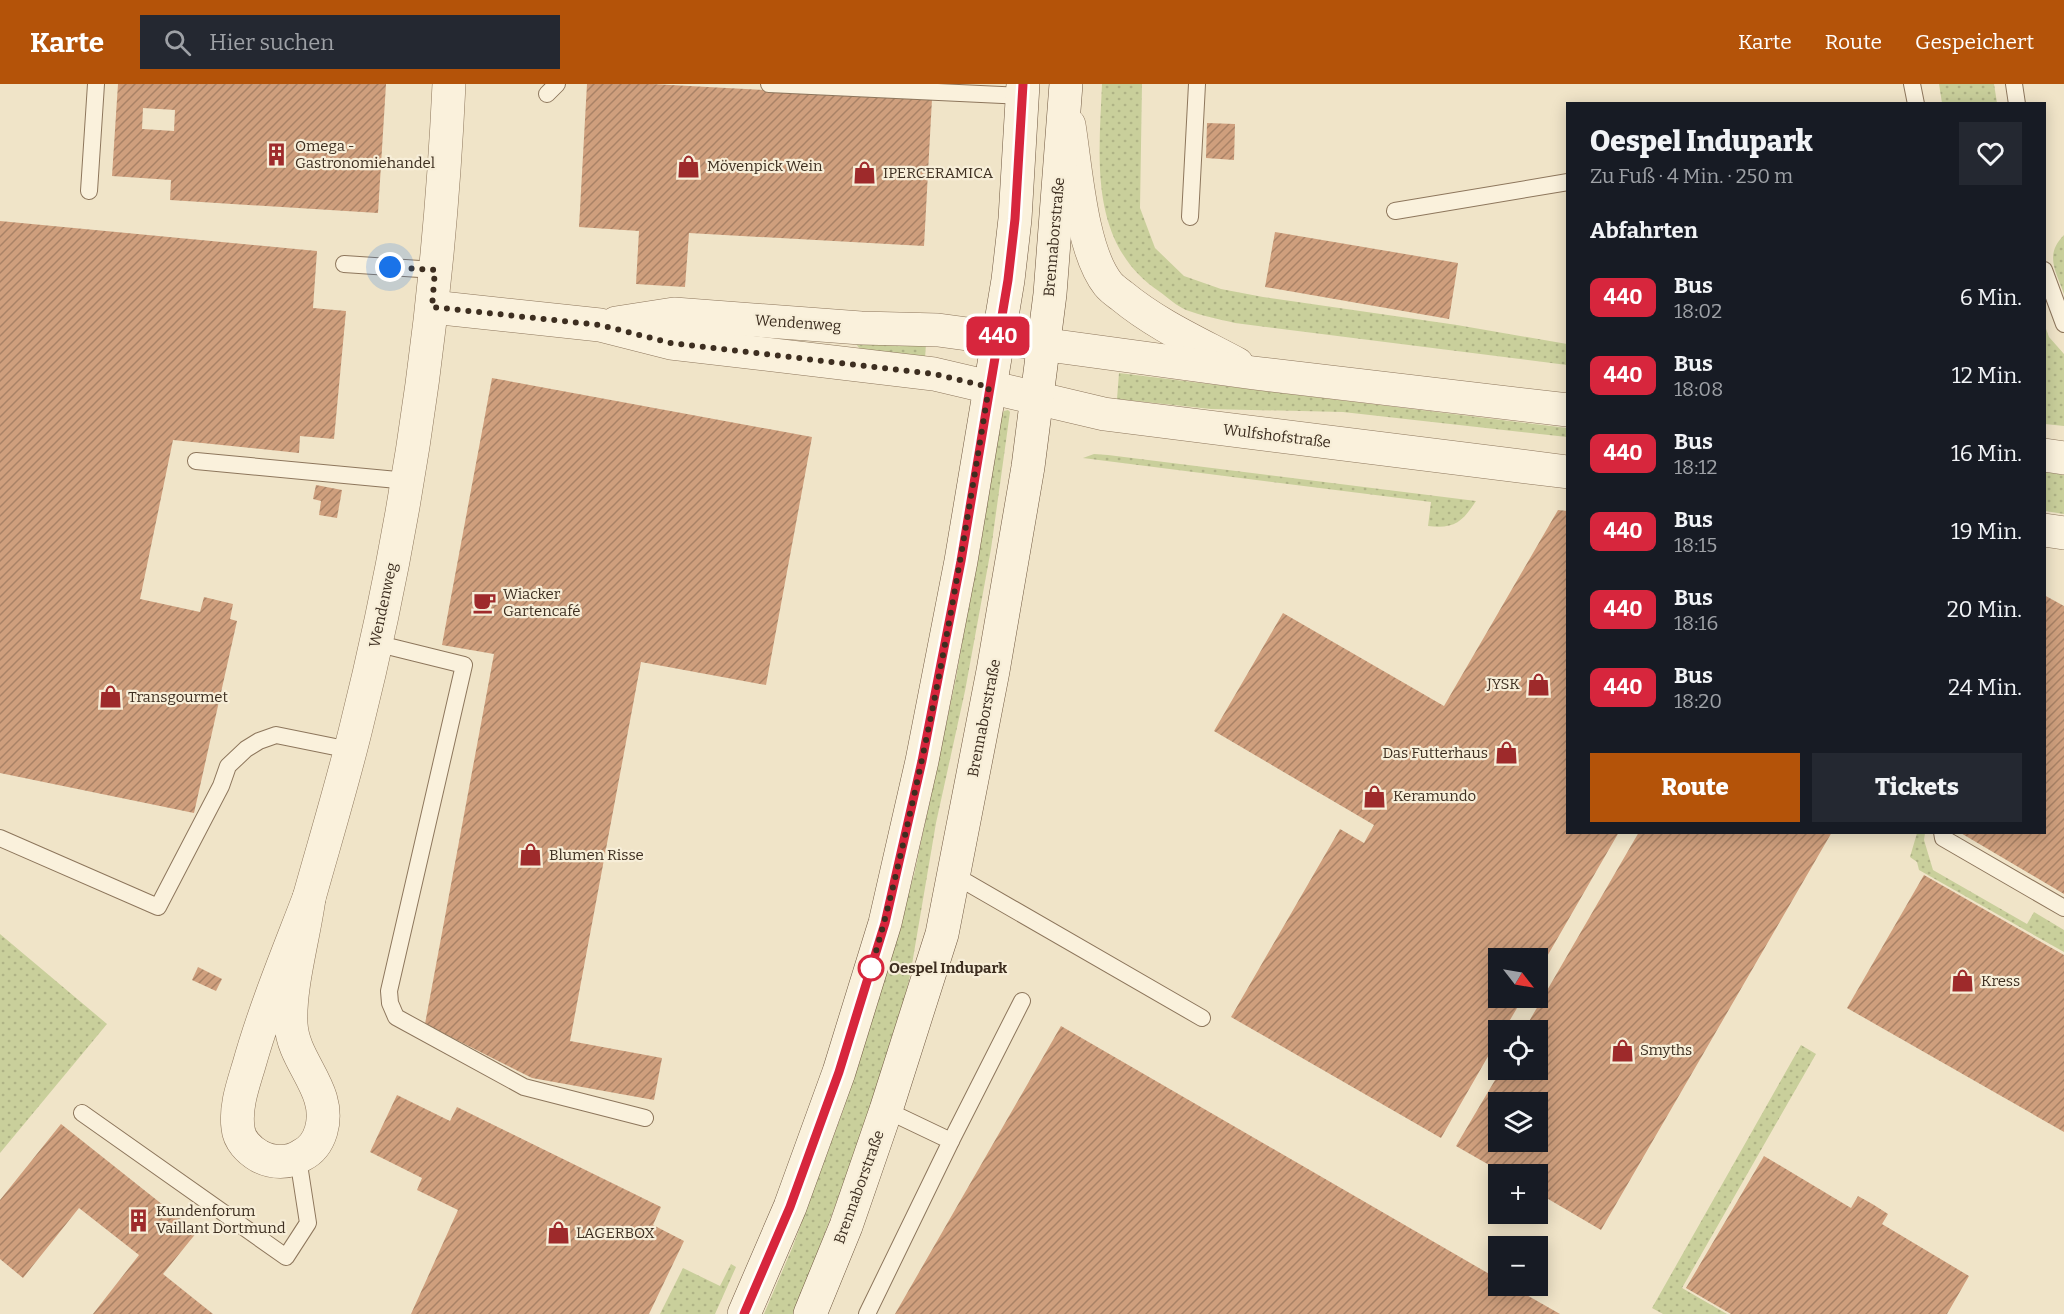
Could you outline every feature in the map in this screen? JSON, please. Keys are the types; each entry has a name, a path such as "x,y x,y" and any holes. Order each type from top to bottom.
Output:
{"street":[{"name":"Wendenweg","path":"309,898 296,972 291,1024 292,1038 305,1068 321,1095 324,1109 323,1123 320,1136 313,1147 298,1158 289,1161 272,1161 254,1153 245,1145 239,1134 238,1118 241,1096 258,1034 309,898 350,750 375,643 408,481 432,307 446,154 449,84"},
{"path":"744,1314 790,1207 839,1072 885,923 926,739 961,561 998,339 1015,219 1023,90"},
{"name":"Brennaborstraße","path":"810,1314 846,1226 942,934 1011,569 1037,398 1050,294 1066,93"},
{"name":"Brennaborstraße","path":"1066,93 1084,227 1095,258 1108,284 1136,307 1166,326 1254,373"},
{"name":"Wendenweg","path":"432,307 600,325 671,343 934,374 989,387"},
{"name":"Wendenweg","path":"600,325 674,314 861,328 938,330 998,339"},
{"path":"998,339 1254,373 1566,410"},
{"name":"Wulfshofstraße","path":"989,387 1104,414 1566,472"},
{"path":"2046,455 2064,458"},
{"path":"2046,530 2064,533"}],"lane":[{"path":"89,191 96,84"},
{"path":"769,84 1023,90"},
{"path":"1190,217 1197,84"},
{"path":"1912,84 1916,102"},
{"path":"2014,84 2017,102"},
{"path":"1395,211 1566,182"},
{"path":"344,264 435,270"},
{"path":"2046,275 2064,324"},
{"path":"196,461 408,481"},
{"path":"375,643 464,665 389,992 396,1017 524,1087 645,1118"},
{"path":"0,838 158,907 221,786 228,766 246,749 276,735 350,750"},
{"path":"1942,834 1943,838 2064,908"},
{"path":"954,875 1202,1018"},
{"path":"867,1314 1022,1001"},
{"path":"886,1110 951,1141"},
{"path":"82,1113 286,1257 308,1223 298,1158"}],"green space":[{"path":"1102,84 1142,84 1140,208 1155,248 1184,276 1221,289 1263,297 1457,325 1566,344 1566,365 1235,323 1186,310 1137,272 1120,250 1109,225 1103,198 1100,141"},
{"path":"1939,84 1994,84 1997,102 1942,102"},
{"path":"2064,235 2064,294 2055,270 2053,256 2054,249"},
{"path":"2046,329 2049,337 2064,354 2064,426 2046,424"},
{"path":"857,341 926,344 925,358 860,349 856,344"},
{"path":"1119,373 1566,428 1566,437 1343,412 1211,409 1117,399"},
{"path":"1008,410 1010,412 991,549 965,691 936,823 910,976 894,1040 862,1135 794,1314 764,1314 793,1246 844,1108 914,875 956,678 1002,415"},
{"path":"1094,454 1476,501 1457,522 1445,526 1428,526 1431,502 1083,458"},
{"path":"2046,472 2064,475 2064,514 2046,511"},
{"path":"1917,834 1925,834 1924,840 1933,870 2027,924 2034,912 2064,930 2064,952 1919,870 1917,862 1910,857"},
{"path":"0,934 107,1024 0,1153"},
{"path":"1801,1045 1816,1054 1682,1288 1727,1314 1663,1314 1652,1308"},
{"path":"731,1264 736,1267 715,1314 660,1314 683,1268 720,1286"}],"building":[{"name":"Omega - Gastronomiehandel","path":"118,84 386,84 378,213 170,200 171,180 112,176","holes":["143,108 175,110 174,131 142,129"]},
{"path":"587,84 652,84 932,99 924,246 689,233 685,287 636,284 639,231 579,227"},
{"path":"1207,123 1235,124 1234,160 1206,158"},
{"path":"0,221 317,251 313,308 346,311 334,439 300,436 299,453 173,440 140,599 200,612 204,597 233,604 230,619 237,621 194,813 0,773"},
{"path":"1275,232 1458,263 1449,319 1265,287"},
{"name":"Blumen Risse","path":"492,378 812,437 766,685 641,662 570,1041 662,1058 654,1100 532,1078 425,1024 494,654 442,645"},
{"path":"316,485 342,490 337,518 319,515 321,501 313,499"},
{"path":"1558,510 1566,511 1566,834 1618,834 1548,955 1548,948 1488,948 1488,1008 1517,1008 1510,1020 1488,1020 1488,1056 1441,1138 1231,1017 1340,829 1364,843 1374,825 1214,731 1283,613 1444,706"},
{"path":"2046,596 2064,606 2064,894 1962,834 2046,834"},
{"name":"Smyths","path":"1638,834 1831,834 1601,1230 1548,1199 1548,1164 1488,1164 1456,1146 1495,1080 1548,1080 1548,1020 1530,1020 1537,1008 1548,1008 1548,989"},
{"name":"Kress","path":"1924,875 2064,955 2064,1132 1847,1008"},
{"path":"198,967 222,979 216,991 192,980"},
{"path":"1061,1026 1488,1273 1488,1296 1528,1296 1560,1314 895,1314"},
{"name":"LAGERBOX","path":"397,1095 450,1121 457,1107 661,1207 653,1225 684,1241 649,1314 411,1314 458,1210 417,1190 422,1178 370,1152"},
{"name":"Kundenforum Vaillant Dortmund","path":"61,1124 197,1232 163,1274 213,1314 93,1314 139,1255 79,1208 23,1278 0,1259 0,1200"},
{"path":"1764,1156 1851,1208 1858,1196 1874,1205 1888,1214 1882,1224 1969,1276 1947,1314 1731,1314 1686,1288"}],"bus line":[{"name":"440","path":"744,1314 790,1207 839,1072 885,923 922,761 961,561 1008,280 1015,219 1023,84"}],"place":[{"name":"Omega - Gastronomiehandel","path":"277,155"},
{"name":"Mövenpick Wein","path":"689,166"},
{"name":"IPERCERAMICA","path":"865,173"},
{"name":"Wiacker Gartencafé","path":"485,603"},
{"name":"JYSK","path":"1538,684"},
{"name":"Transgourmet","path":"110,697"},
{"name":"Das Futterhaus","path":"1506,753"},
{"name":"Keramundo","path":"1375,796"},
{"name":"Blumen Risse","path":"531,855"},
{"name":"Oespel Indupark","path":"871,968"},
{"name":"Kress","path":"1963,981"},
{"name":"Smyths","path":"1622,1050"},
{"name":"Kundenforum Vaillant Dortmund","path":"138,1220"},
{"name":"LAGERBOX","path":"558,1233"}],"route":[{"path":"390,267 435,270 432,307 600,325 671,343 934,374 989,387 961,561 922,761 885,923 871,968"}]}
